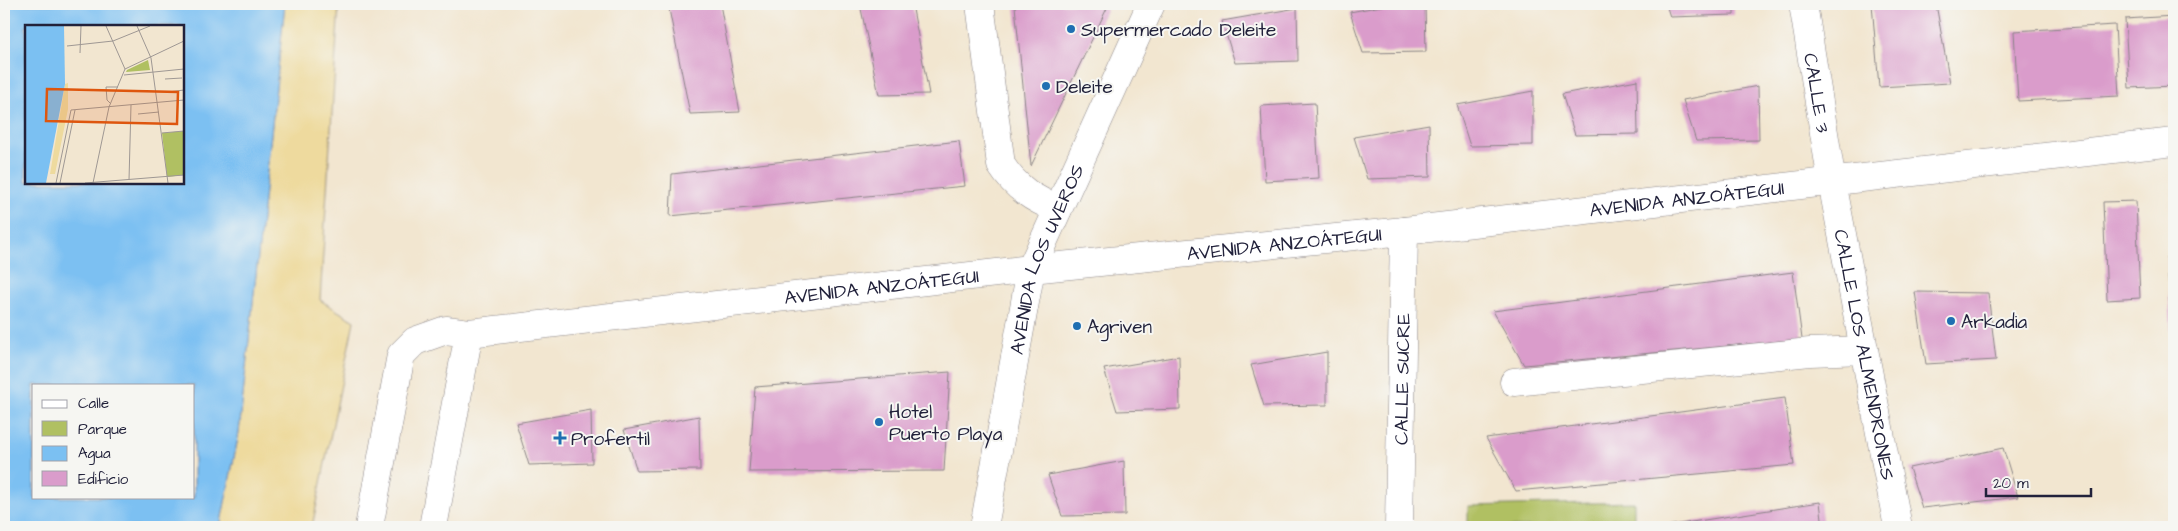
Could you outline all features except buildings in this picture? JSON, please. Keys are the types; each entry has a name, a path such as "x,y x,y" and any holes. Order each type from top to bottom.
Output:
{"street":[{"path":"980,4 1001,165 1010,179 1022,191 1039,202 1058,209"},
{"name":"AVENIDA LOS UVEROS","path":"984,527 1031,269 1151,4"},
{"name":"CALLE 3","path":"1803,4 1832,182"},
{"name":"AVENIDA ANZOÁTEGUI","path":"369,527 401,355 415,341 446,330 469,333 1031,269 1404,231 2174,142"},
{"name":"CALLE LOS ALMENDRONES","path":"1832,182 1898,527"},
{"name":"CALLE SUCRE","path":"1399,527 1404,231"},
{"path":"433,527 469,333"},
{"path":"1514,382 1800,353 1864,350"}],"green space":[{"path":"1634,502 1634,527 1468,527 1468,506"}],"sand":[{"path":"285,4 339,4 320,300 354,321 312,527 220,527 239,433"}],"water":[{"path":"4,4 285,4 239,433 220,527 4,527"}],"place":[{"name":"Supermercado Deleite","path":"1071,29"},
{"name":"Deleite","path":"1046,86"},
{"name":"Arkadia","path":"1951,321"},
{"name":"Agriven","path":"1077,326"},
{"name":"Hotel Puerto Playa","path":"879,422"},
{"name":"Profertil","path":"560,438"}]}
